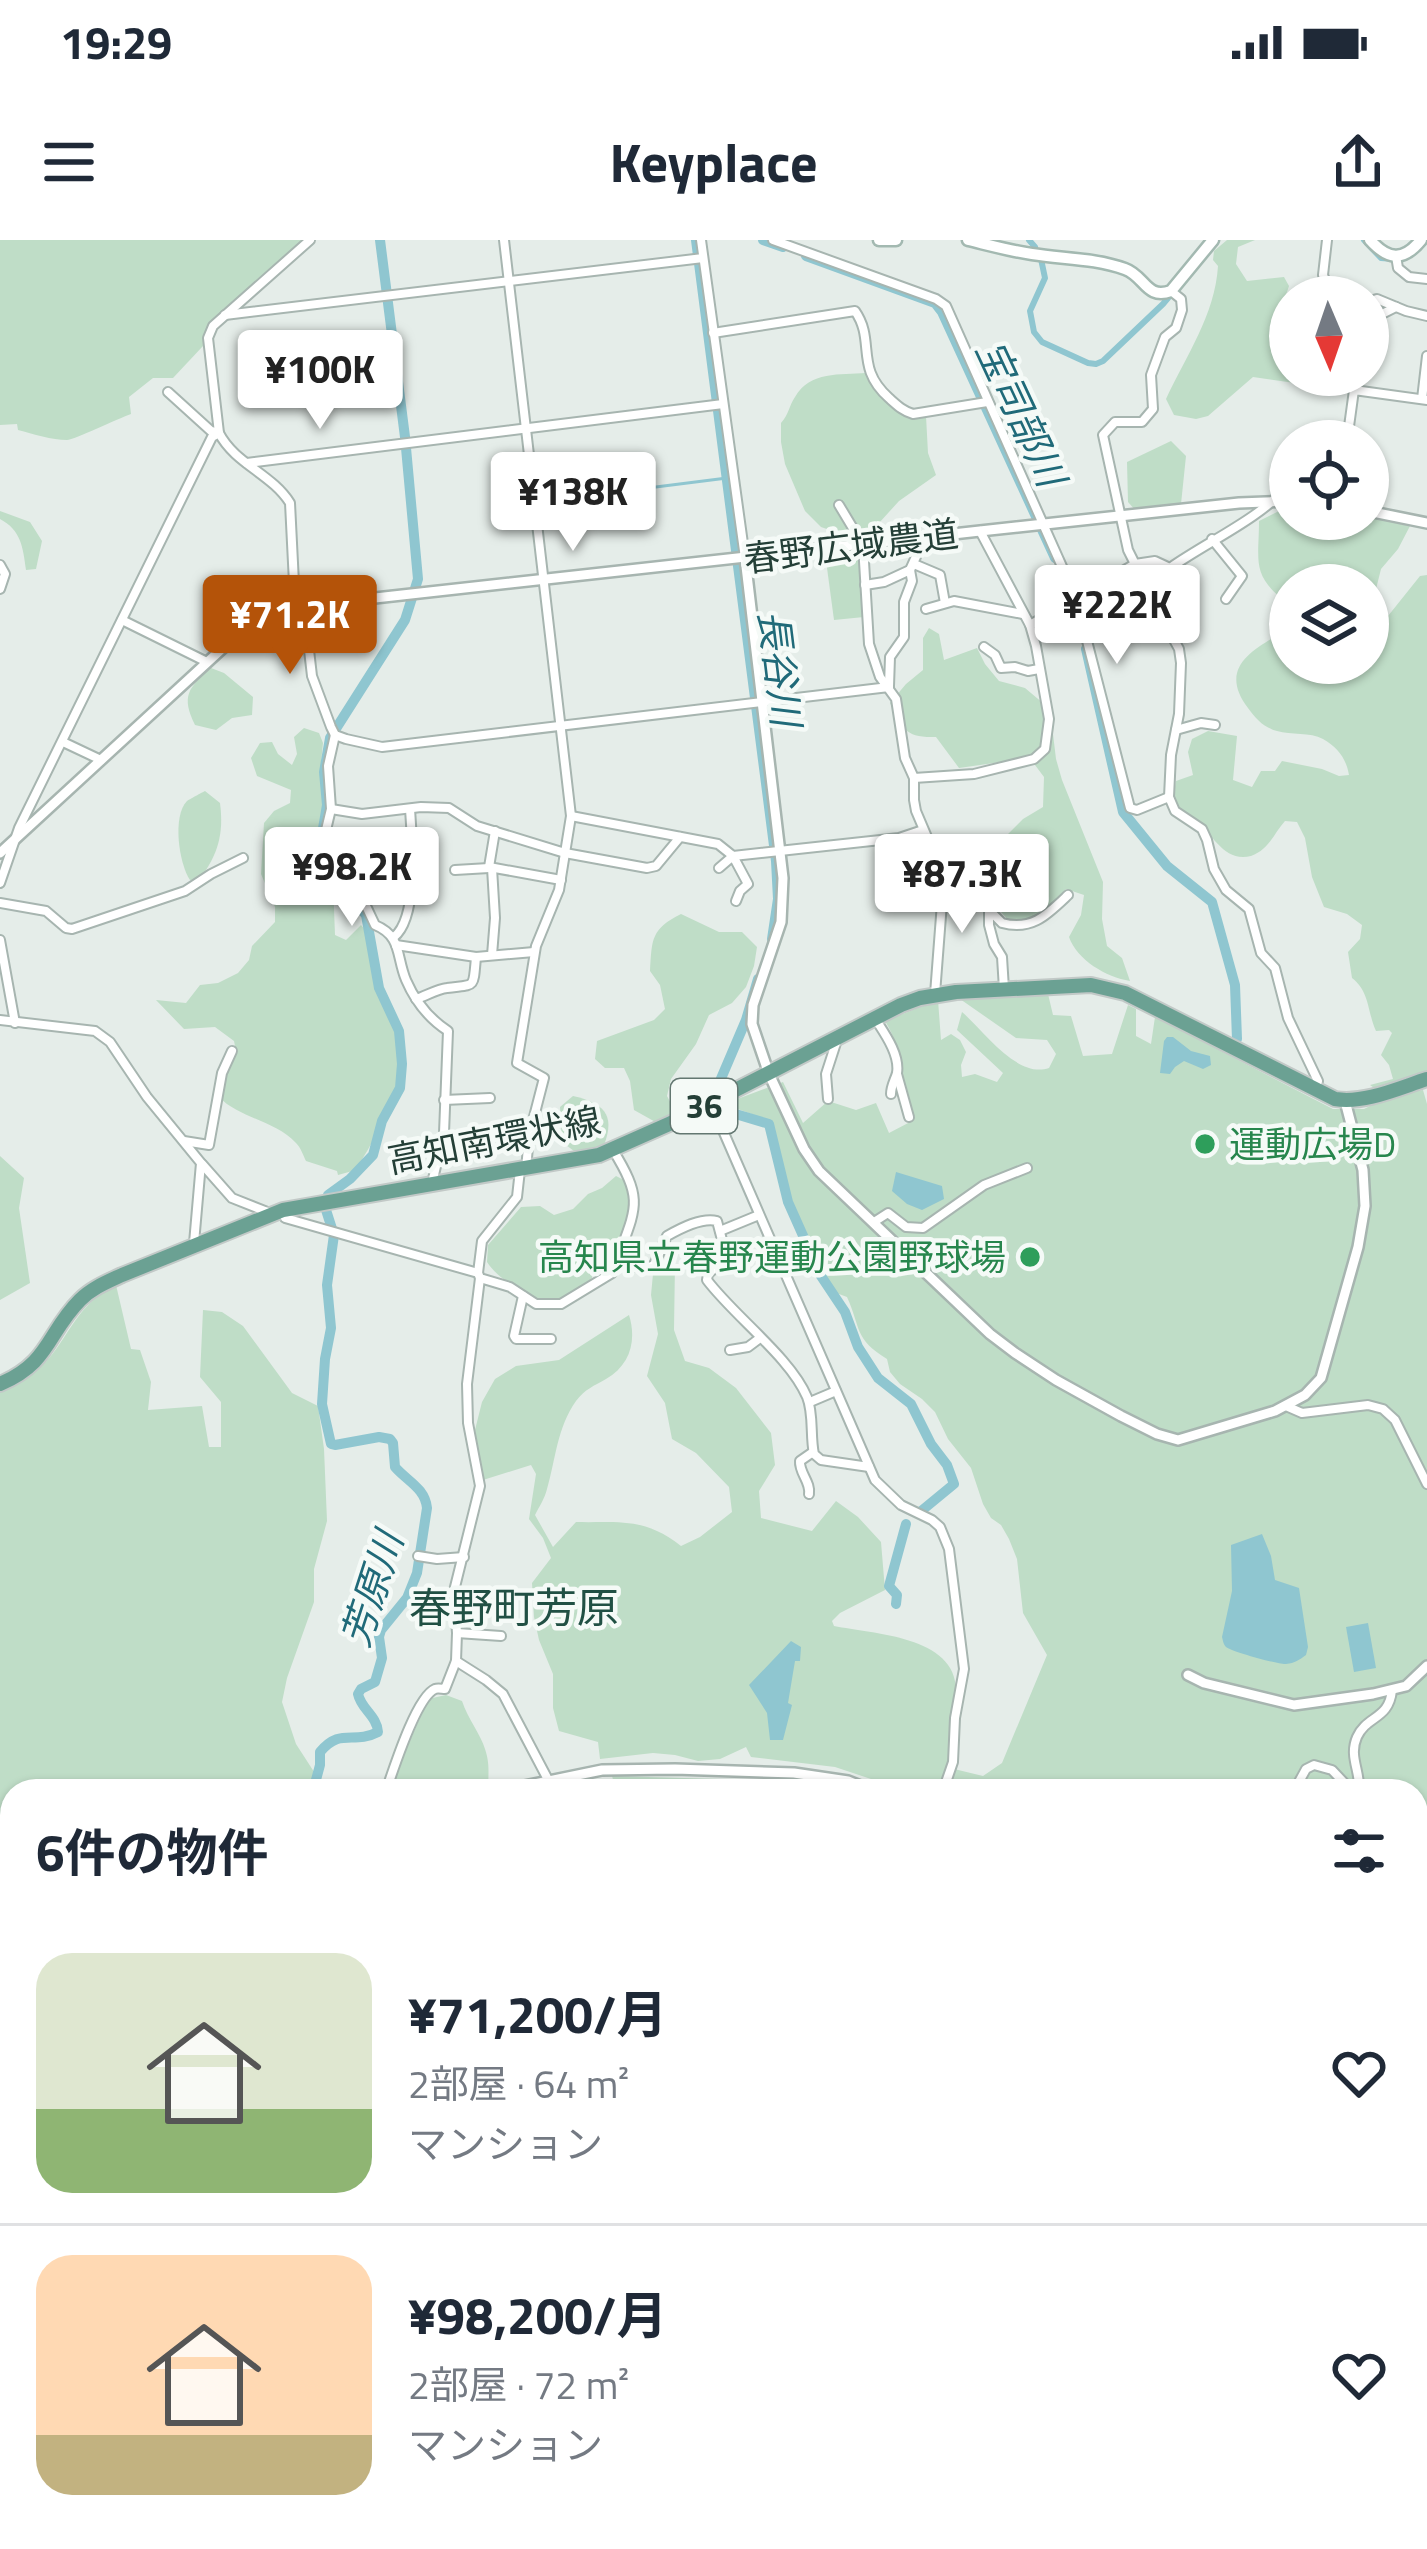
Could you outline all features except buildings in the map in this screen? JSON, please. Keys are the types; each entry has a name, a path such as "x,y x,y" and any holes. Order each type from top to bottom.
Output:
{"main road":[{"path":"879,240 896,240"},
{"path":"976,241 1123,268 1137,275 1150,292 1161,294 1174,293 1213,240"},
{"path":"1370,240 1396,259 1420,240"},
{"name":"高知南環状線","path":"0,1384 38,1360 69,1313 98,1286 194,1245 277,1212 578,1161 613,1150 901,1005 935,994 1110,988 1346,1101"},
{"path":"1346,1101 1425,1082"}],"street":[{"path":"310,240 213,326 208,338 219,433 245,464 282,491 290,503 295,603 306,624 312,676 333,732 327,777 331,809 325,834 330,861 375,925 395,941 402,971 416,999 448,1031 444,1133 431,1185"},
{"path":"390,1779 417,1712 429,1693 445,1689 456,1661 454,1591 480,1486 466,1384 479,1248 517,1197 544,1078 517,1064 534,952 555,902 572,816 504,240"},
{"path":"701,240 699,258 745,558 776,852 783,878 781,922 752,1015 769,1074 809,1157 990,1334 1055,1380 1157,1434 1178,1440 1286,1406 1305,1396 1322,1378 1365,1206 1363,1170 1346,1101"},
{"path":"773,240 943,302 1039,526 1076,598 1130,808 1137,810 1169,797"},
{"path":"1323,276 1327,240"},
{"path":"224,315 699,258"},
{"path":"1396,259 1398,268 1409,277 1427,279"},
{"path":"1135,564 1103,435 1115,422 1142,422 1153,410 1150,375 1182,310 1174,293"},
{"path":"1389,304 1427,316"},
{"path":"1389,311 1397,307"},
{"path":"713,333 855,311 861,318 868,370 876,386 905,412 913,415 987,402"},
{"path":"1350,420 1354,390 1424,399 1427,356"},
{"path":"168,392 219,433"},
{"path":"245,464 723,404"},
{"path":"0,883 19,828 212,436 219,433"},
{"name":"春野広域農道","path":"0,853 207,662 246,631 298,609 1269,501"},
{"path":"1170,568 1269,504"},
{"path":"839,505 863,545 869,644 880,676 896,699 905,758 914,778 914,800 944,877 935,994"},
{"path":"1389,515 1427,523"},
{"path":"914,778 997,770 1034,760 1045,748 1048,719 1030,625 980,531"},
{"path":"889,687 890,657 904,637 904,602 912,567 920,550 936,536"},
{"path":"1212,539 1242,576 1226,599"},
{"path":"1030,625 1135,564 1154,561 1170,568 1176,590 1167,627 1181,662 1169,797 1175,811 1202,830 1226,890 1249,909 1261,953 1275,968 1288,1018 1318,1081 1316,1090"},
{"path":"0,565 5,574 0,589"},
{"path":"865,585 884,582 912,567 940,575 944,603"},
{"path":"926,609 954,601 1024,615"},
{"path":"122,620 207,662"},
{"path":"984,647 1001,668 1039,669"},
{"path":"333,732 382,747 889,687"},
{"path":"1176,730 1201,723 1215,725"},
{"path":"63,742 101,760"},
{"path":"331,809 362,814 449,808 477,826 565,853 647,868 656,866 680,837"},
{"path":"395,941 406,925 413,859 410,809"},
{"path":"572,816 718,844 734,856 748,884 736,901"},
{"path":"719,868 734,856 899,838 923,830"},
{"path":"492,955 495,831"},
{"path":"0,903 46,911 72,929 185,891 243,858"},
{"path":"455,870 491,867 560,880"},
{"path":"944,877 988,886 989,926 1002,957 1004,989"},
{"path":"989,910 1002,923 1026,926 1046,916 1068,895"},
{"path":"0,940 15,1023"},
{"path":"395,941 476,957 534,952"},
{"path":"416,999 447,988 466,988 474,977 476,957"},
{"path":"875,1018 890,1042 909,1117"},
{"path":"0,1020 95,1031 110,1042 147,1097 232,1198 479,1276 541,1305 561,1304 619,1264 636,1196 613,1150"},
{"path":"828,1099 826,1074 837,1038"},
{"path":"183,1141 209,1145 222,1073 232,1051"},
{"path":"891,1094 897,1072"},
{"path":"444,1100 490,1098"},
{"path":"711,1103 869,1467 901,1505 940,1526 950,1549 964,1669 947,1779"},
{"path":"194,1245 201,1163"},
{"path":"874,1222 887,1214 906,1227 923,1228 984,1185 1027,1168"},
{"path":"720,1231 759,1215"},
{"path":"619,1264 647,1268 654,1265 667,1236 704,1220 717,1222 726,1255 707,1280 800,1384 809,1402 813,1452 821,1460 869,1467"},
{"path":"523,1296 514,1336 551,1339"},
{"path":"730,1350 748,1347 760,1338"},
{"path":"809,1402 836,1390"},
{"path":"1286,1406 1302,1413 1368,1405 1383,1409 1395,1420 1427,1484"},
{"path":"809,1494 800,1461 813,1452"},
{"path":"420,1557 464,1557"},
{"path":"458,1634 501,1636"},
{"path":"456,1661 503,1694 547,1779"},
{"path":"1188,1675 1294,1705 1391,1690 1411,1683 1427,1666"},
{"path":"1359,1779 1355,1741 1387,1709 1391,1690"},
{"path":"1301,1779 1314,1765 1332,1770 1341,1779"},
{"path":"553,1779 602,1770 675,1768 837,1779"}],"green space":[{"path":"0,240 303,240 209,324 203,346 173,378 153,378 129,397 131,414 67,440 18,430 17,424 0,425"},
{"path":"1227,240 1255,240 1238,247 1236,264 1247,281 1269,279 1269,379 1253,377 1208,416 1196,419 1174,415 1166,399 1211,301 1218,266 1214,251"},
{"path":"866,373 890,404 926,416 928,453 936,475 899,501 869,534 853,538 821,527 805,511 785,464 781,423 809,383 826,376"},
{"path":"1171,441 1186,456 1181,504 1136,511 1128,502 1127,462"},
{"path":"0,511 30,522 42,541 36,569 26,570 20,540 0,519"},
{"path":"1269,516 1269,540 1389,540 1389,522 1410,526 1385,564 1269,564 1269,586 1258,558 1259,521"},
{"path":"860,550 864,617 834,620 825,553"},
{"path":"1427,575 1427,1083 1377,1090 1370,1085 1393,1079 1381,1055 1392,1033 1376,1031 1365,996 1352,978 1348,952 1360,939 1362,925 1324,907 1297,822 1285,821 1262,850 1242,857 1220,846 1176,803 1176,781 1193,775 1188,752 1192,739 1208,731 1237,736 1233,780 1252,787 1261,771 1275,771 1282,761 1349,775 1328,742 1268,727 1239,694 1238,670 1269,641 1269,684 1389,684 1389,615 1420,576"},
{"path":"929,628 939,634 944,660 977,648 999,681 1025,688 1050,709 1062,780 1103,882 1107,946 1122,958 1130,981 1094,966 1073,945 1069,937 1081,915 1084,895 1066,889 1036,921 1011,924 993,902 995,888 1024,887 1019,852 1008,834 1043,807 1044,777 1032,761 959,768 936,737 911,734 902,725 890,703 923,670 923,638"},
{"path":"211,668 253,697 252,715 232,718 216,730 195,725 189,693"},
{"path":"304,728 319,733 323,743 319,847 323,870 333,882 335,935 346,940 361,925 367,932 381,988 401,1031 403,1052 395,1094 377,1133 356,1170 338,1175 306,1161 288,1136 219,1097 224,1073 236,1051 234,1041 215,1027 184,1029 156,1000 186,1003 200,985 238,973 249,960 252,946 275,922 275,907 261,874 264,823 290,803 291,790 257,776 251,758 260,743 272,742 292,765 297,754 294,737"},
{"path":"205,791 220,803 220,834 206,870 200,879 190,880 178,828 187,801"},
{"path":"681,914 719,932 742,932 757,947 746,987 732,1003 709,1015 696,1044 671,1079 667,1096 676,1113 659,1124 634,1110 624,1068 605,1068 595,1059 597,1041 654,1020 665,1009 660,985 650,971 653,943 659,930"},
{"path":"1048,994 1053,1015 1071,1016 1083,1056 1112,1054 1128,1005 1136,1009 1136,1036 1151,1044 1155,1017 1333,1109 1364,1109 1392,1095 1423,1090 1427,1104 1427,1779 871,1779 835,1767 751,1757 746,1747 720,1759 698,1761 653,1753 600,1759 598,1742 559,1731 553,1674 534,1617 532,1583 551,1558 529,1519 536,1474 531,1465 483,1480 475,1430 482,1402 495,1379 516,1366 559,1360 629,1315 632,1343 626,1359 583,1393 570,1411 535,1515 553,1547 576,1522 643,1526 681,1546 732,1512 729,1487 696,1453 672,1439 665,1403 647,1376 658,1334 651,1295 653,1274 675,1263 674,1330 685,1361 709,1368 736,1388 771,1433 775,1465 759,1491 761,1518 812,1531 836,1501 858,1517 881,1542 885,1590 840,1613 832,1621 834,1626 910,1641 943,1659 953,1673 956,1692 950,1768 983,1776 1002,1763 1047,1655 1023,1613 1017,1559 1009,1539 991,1518 971,1468 948,1439 935,1412 900,1384 887,1359 864,1339 847,1297 831,1291 791,1200 771,1121 724,1104 783,1082 803,1123 828,1101 856,1110 876,1103 889,1133 912,1121 899,1057 885,1021 938,1000 941,1040 951,1034 966,1052 962,1077 975,1074 997,1082 1003,1073 957,1030 962,1012 1013,1060 1037,1070 1049,1068 1056,1054 1047,1040 1016,1038 960,999"},
{"path":"573,1096 599,1106 607,1118 604,1145 582,1157 562,1142 560,1107"},
{"path":"0,1156 24,1178 19,1208 30,1283 0,1300"},
{"path":"616,1176 628,1182 625,1235 599,1249 592,1278 574,1294 556,1301 537,1298 503,1279 487,1262 488,1245 521,1207 540,1206 554,1215 573,1209"},
{"path":"116,1285 131,1349 140,1350 151,1382 148,1410 202,1406 209,1447 221,1447 221,1402 200,1377 203,1310 222,1312 243,1326 292,1393 318,1406 327,1521 314,1569 314,1602 282,1702 296,1744 317,1779 0,1779 0,1391 35,1372 101,1294"},
{"path":"446,1695 462,1701 483,1744 489,1779 393,1779 428,1699"},
{"path":"612,1776 721,1779 613,1779"}],"water":[{"path":"1167,1037 1210,1056 1211,1065 1203,1069 1184,1061 1170,1074 1160,1073"},
{"path":"896,1172 942,1186 944,1199 922,1210 907,1204 892,1191"},
{"path":"1262,1534 1275,1580 1299,1588 1308,1647 1306,1655 1289,1664 1229,1649 1222,1637 1232,1591 1231,1545"},
{"path":"1368,1623 1376,1668 1354,1672 1346,1627"},
{"path":"791,1641 801,1647 788,1703 792,1705 783,1740 770,1740 767,1713 749,1685"}],"waterway":[{"name":"芳原川","path":"327,1200 373,1155 382,1121 400,1088 402,1064 399,1031 379,988 366,915 329,871 321,840 330,738 405,620 418,579 380,240"},
{"name":"長谷川","path":"696,240 776,861 778,899 772,939"},
{"name":"宝司部川","path":"763,240 783,247"},
{"path":"1029,240 1035,247"},
{"path":"1364,240 1381,258 1394,259"},
{"name":"宝司部川","path":"806,256 935,303 1055,558"},
{"path":"1041,259 1045,278 1030,311 1034,332 1042,342 1088,363 1103,361 1173,292"},
{"path":"545,501 727,478"},
{"name":"宝司部川","path":"1086,649 1123,812 1167,866 1212,902 1235,985 1237,1039"},
{"name":"長谷川","path":"714,1095 758,979"},
{"name":"長谷川","path":"719,1109 769,1124 788,1202 858,1347 878,1378 911,1404 947,1465 954,1484 920,1512"},
{"name":"芳原川","path":"316,1779 320,1752 327,1744 378,1732 358,1694 375,1682 382,1658 381,1630 407,1598 417,1573 427,1508 419,1490 395,1467 390,1439 331,1444 322,1404 334,1235 326,1210"},
{"name":"長谷川","path":"896,1604 897,1595 889,1586 906,1524"}],"place":[{"name":"運動広場D","path":"1205,1144"},
{"name":"高知県立春野運動公園野球場","path":"1030,1257"}],"district":[{"name":"春野町芳原","path":"514,1608"}]}
